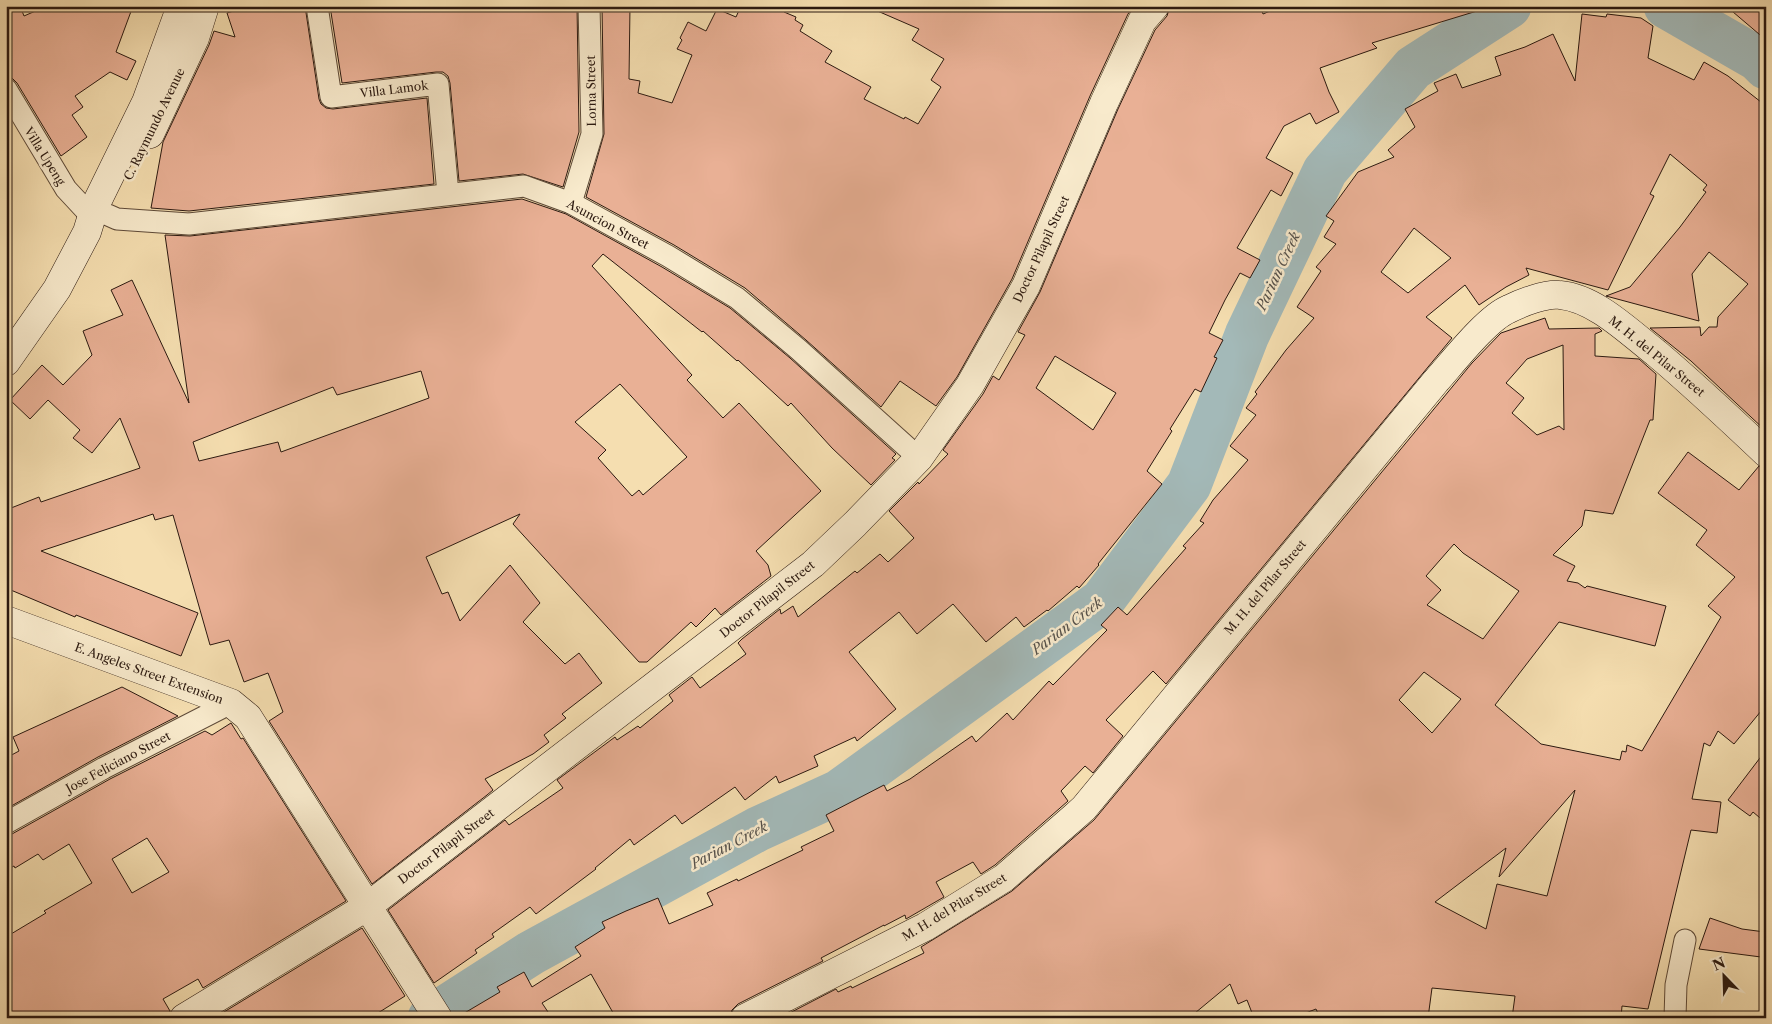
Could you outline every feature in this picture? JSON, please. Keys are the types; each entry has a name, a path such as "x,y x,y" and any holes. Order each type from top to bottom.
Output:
{"street":[{"name":"C. Raymundo Avenue","path":"96,222 95,206 146,102 181,6"},
{"name":"C. Raymundo Avenue","path":"6,362 57,288 163,109 195,38 205,6"},
{"name":"Villa Lamok","path":"317,6 331,97 438,84 448,194"},
{"name":"Lorna Street","path":"571,203 592,134 589,6"},
{"name":"Doctor Pilapil Street","path":"184,1018 368,906 812,564 855,524 919,458 970,385 1026,286 1104,102 1142,21 1154,6"},
{"name":"Villa Upeng","path":"6,89 66,189 96,222"},
{"name":"Asuncion Street","path":"96,222 117,219 189,224 524,186 571,203 668,256 737,298 798,349 919,458"},
{"name":"M. H. del Pilar Street","path":"745,1018 933,922 1004,878 1074,817 1436,381 1485,327 1507,309 1558,294 1573,297 1593,307 1614,319 1667,362 1716,404 1766,453"},
{"name":"E. Angeles Street Extension","path":"6,620 231,704 248,717 432,1009"},
{"name":"Jose Feliciano Street","path":"6,823 104,768 231,704"},
{"path":"1675,1018 1676,985 1684,940"}],"building":[{"path":"6,6 20,6 24,16 47,6 133,6 116,52 136,61 127,80 110,72 75,96 83,107 72,115 87,137 61,156 17,83 12,78 6,77"},
{"path":"250,6 305,6 319,99 326,108 333,109 427,98 434,184 189,211 151,208 163,142 214,31 235,37 227,13"},
{"path":"330,6 577,6 579,132 563,187 523,174 459,181 448,76 443,72 436,72 342,83"},
{"path":"602,6 630,6 629,79 640,81 638,93 672,103 692,55 677,49 688,22 706,31 717,9 736,17 741,6 787,6 784,12 796,17 795,20 803,25 800,31 832,51 825,62 871,87 864,99 918,124 941,87 931,80 944,59 912,40 919,29 866,6 1134,6 1128,14 1090,96 1012,279 957,377 936,406 900,381 881,407 745,288 674,245 586,197 604,134"},
{"path":"1170,6 1260,6 1263,14 1282,6 1476,6 1477,11 1372,43 1377,48 1320,68 1339,112 1316,124 1310,113 1284,126 1266,158 1293,173 1281,196 1271,190 1237,248 1260,260 1250,278 1240,273 1225,300 1209,333 1223,340 1214,357 1217,358 1201,392 1195,389 1147,471 1162,484 1079,588 1077,586 1048,611 1024,627 1016,617 986,642 953,604 917,634 899,612 849,652 896,709 857,741 855,737 814,756 818,766 779,783 776,776 745,800 735,787 682,824 675,815 634,845 630,839 596,869 536,914 530,907 492,934 494,937 475,950 477,953 434,983 388,910 505,820 509,825 563,788 557,780 615,737 617,740 638,726 640,728 673,701 669,695 692,677 700,688 746,654 738,643 780,609 781,614 793,606 798,617 855,571 857,573 880,554 888,562 914,538 889,511 948,454 943,450 983,394 993,376 999,380 1025,335 1018,332 1040,292 1118,109 1155,30 1167,16","holes":["1055,356 1116,393 1093,430 1036,388"]},
{"path":"1726,6 1766,6 1766,40"},
{"path":"1582,14 1606,17 1607,14 1641,18 1653,26 1648,58 1694,80 1704,62 1728,76 1766,106 1766,431 1691,361 1650,328 1700,327 1701,336 1709,327 1717,327 1718,317 1748,284 1709,252 1692,274 1699,321 1606,296 1630,287 1680,227 1706,192 1703,190 1707,185 1670,154 1650,194 1654,196 1608,290 1526,268 1529,275 1506,287 1479,305 1465,285 1426,317 1452,338 1166,684 1153,671 1106,720 1123,736 1093,773 1085,766 1061,791 1068,801 995,865 981,874 973,862 936,882 944,897 906,919 905,915 884,925 821,958 823,961 738,1004 732,1010 729,1018 616,1018 591,974 542,1003 552,1018 456,1018 500,992 497,987 524,972 532,987 581,956 575,947 605,928 602,922 626,911 658,898 669,924 713,905 707,893 737,879 738,881 803,850 801,847 834,831 826,815 884,785 887,791 910,779 972,736 976,742 1007,713 1013,720 1049,681 1053,685 1107,630 1101,625 1118,607 1127,615 1186,548 1183,546 1204,523 1200,521 1213,500 1248,460 1230,446 1256,415 1246,408 1257,394 1255,392 1286,350 1314,318 1297,307 1321,271 1316,267 1336,244 1324,237 1334,221 1326,216 1358,172 1394,157 1388,150 1415,127 1405,109 1438,91 1434,83 1456,74 1462,88 1501,75 1495,57 1525,47 1553,34 1575,81","holes":["1414,228 1451,258 1408,293 1381,272"]},
{"path":"522,199 566,214 662,267 730,308 790,358 896,454 892,458 895,460 871,485 832,448 791,403 788,406 703,331 603,254 592,266 692,375 687,380 723,418 739,403 821,491 756,551 768,565 771,576 721,615 715,608 696,627 691,622 647,662 639,662 513,524 520,514 426,557 442,594 448,592 460,621 510,565 540,603 523,622 565,664 579,653 602,683 562,714 566,718 544,735 549,742 533,754 485,779 493,790 372,884 269,721 283,712 268,673 244,682 229,640 210,645 173,515 155,520 153,514 41,551 198,613 181,656 76,615 75,617 6,588 6,510 39,497 41,502 140,468 120,418 92,453 73,438 80,430 48,400 30,419 10,400 42,365 63,385 92,355 83,331 123,315 111,290 132,280 189,403 165,235 190,236","holes":["421,371 429,398 281,452 278,442 199,461 193,442 333,387 337,395","620,384 687,457 643,495 639,490 632,496 598,458 606,450 575,422"]},
{"path":"1545,318 1549,329 1599,328 1602,331 1595,334 1595,356 1639,359 1656,374 1653,420 1650,420 1613,514 1585,510 1582,526 1553,555 1575,566 1567,581 1578,583 1585,588 1587,586 1666,606 1655,646 1559,622 1495,705 1541,744 1620,760 1622,751 1626,752 1627,745 1642,751 1721,617 1708,606 1735,577 1696,545 1707,530 1658,493 1688,452 1739,490 1759,466 1766,468 1766,705 1734,744 1718,731 1710,746 1704,743 1692,799 1721,802 1717,833 1691,830 1648,1009 1622,1006 1621,1018 1512,1018 1515,996 1432,988 1428,1018 1320,1018 1316,1009 1293,1018 1254,1018 1247,1000 1238,1004 1230,984 1189,1018 780,1018 836,989 838,992 851,986 852,988 924,953 921,947 1012,891 1094,820 1472,363 1501,333","holes":["1563,345 1564,430 1559,426 1537,435 1512,413 1524,398 1506,383 1527,359","1454,544 1463,553 1519,591 1483,639 1427,605 1441,590 1426,576","1424,672 1461,699 1432,733 1399,700","1575,790 1547,896 1497,884 1486,929 1435,902 1506,848 1499,877"]},
{"path":"122,687 178,716 98,757 6,809 6,758 19,751 13,737"},
{"path":"231,723 241,739 243,738 346,901 203,988 198,979 163,999 170,1011 168,1018 6,1018 6,937 46,913 44,911 92,883 69,844 43,860 38,854 15,868 14,866 6,870 6,835 12,834 110,779 205,731 212,735","holes":["147,838 169,872 132,893 112,859"]},
{"path":"1766,750 1766,823 1753,812 1750,816 1728,800"},
{"path":"1710,918 1742,929 1765,932 1761,957 1699,949"},
{"path":"362,928 405,996 370,1018 221,1018 219,1015"}],"waterway":[{"name":"Parian Creek","path":"430,1018 531,953 758,829 839,792 1102,601 1189,485 1247,335 1325,171 1413,68 1509,6"},
{"name":"Parian Creek","path":"1666,6 1758,59 1766,67"}]}
